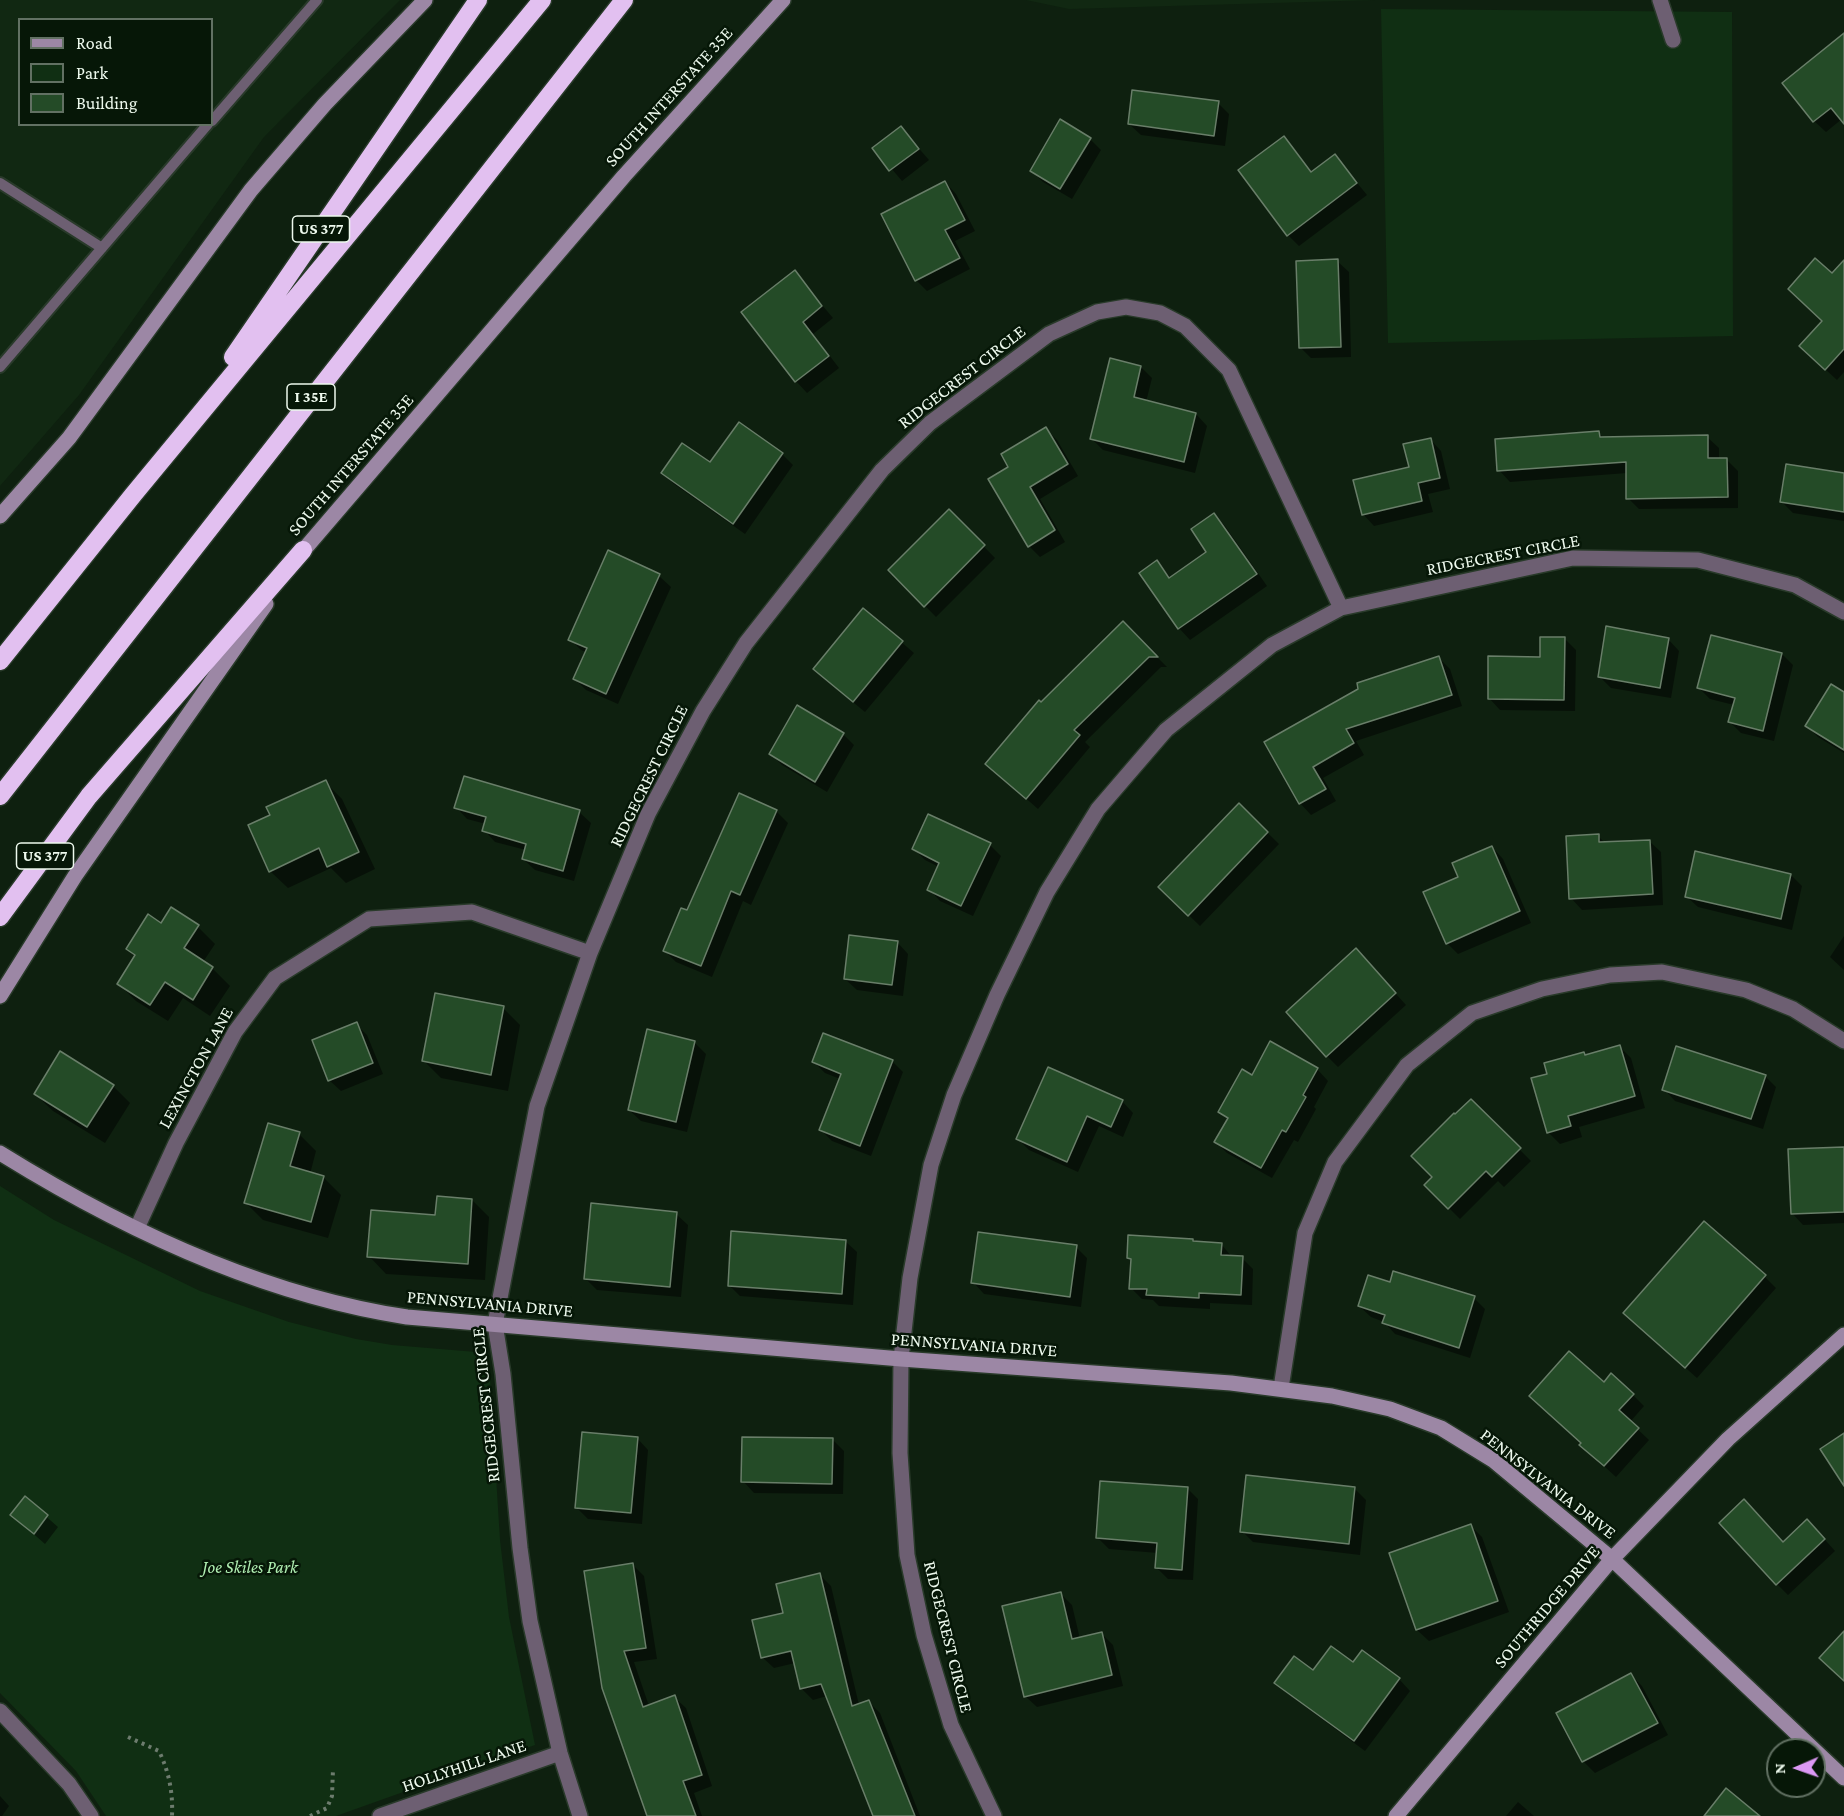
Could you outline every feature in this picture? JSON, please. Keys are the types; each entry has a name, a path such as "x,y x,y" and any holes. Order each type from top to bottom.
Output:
{"highway":[{"name":"US 377","path":"169,451 478,0"},
{"path":"0,661 169,451 542,0"},
{"name":"I 35E","path":"0,796 624,0"},
{"name":"US 377","path":"0,916 89,796 303,550"}],"street":[{"path":"0,516 69,438 251,190 325,104 425,0"},
{"name":"SOUTH INTERSTATE 35E","path":"0,996 75,876 303,550 430,405 624,176 783,0"},
{"path":"1660,0 1672,40"},
{"name":"RIDGECREST CIRCLE","path":"580,1816 560,1753 530,1621 520,1548 503,1374 495,1324 537,1106 590,953 648,814 703,711 746,643 798,574 882,470 930,423 1048,334 1097,312 1126,307 1160,313 1185,326 1228,370 1341,608"},
{"name":"RIDGECREST CIRCLE","path":"994,1816 951,1725 924,1635 907,1555 900,1453 900,1359 910,1278 931,1166 954,1095 997,995 1047,892 1098,809 1166,730 1272,645 1341,608 1573,558 1698,560 1795,585 1844,612"},
{"name":"LEXINGTON LANE","path":"137,1228 176,1143 235,1032 274,978 369,919 472,912 590,953"},
{"path":"1281,1388 1305,1233 1335,1162 1407,1065 1472,1013 1542,989 1610,975 1662,972 1746,990 1793,1009 1844,1041"},
{"name":"PENNSYLVANIA DRIVE","path":"0,1153 53,1186 205,1261 298,1293 370,1311 407,1317 900,1359 1231,1383 1332,1396 1390,1409 1441,1428 1493,1460 1612,1559 1844,1778"},
{"name":"SOUTHRIDGE DRIVE","path":"1395,1816 1612,1559 1728,1439 1844,1335"},
{"path":"0,1711 69,1784 91,1816"},
{"name":"HOLLYHILL LANE","path":"380,1816 560,1753"}],"lane":[{"path":"213,120 317,0"},
{"path":"0,367 206,126"},
{"path":"0,183 102,248"}],"path":[{"path":"128,1737 159,1751 167,1768 173,1797 172,1816"},
{"path":"310,1816 327,1808 332,1796 333,1769"}],"shaded area":[{"path":"0,0 400,0 264,137 79,395 0,486"},
{"path":"1026,0 1376,0 1069,9"}],"green space":[{"path":"1381,9 1732,12 1733,336 1388,343"},
{"name":"Joe Skiles Park","path":"0,1186 54,1220 200,1291 289,1322 356,1339 392,1345 476,1352 490,1379 500,1540 509,1617 535,1745 336,1816 106,1816 76,1771 0,1693"}],"building":[{"path":"1844,33 1844,124 1831,108 1813,122 1782,83"},
{"path":"1132,90 1219,101 1214,136 1128,124"},
{"path":"1060,119 1091,138 1060,189 1030,171"},
{"path":"901,126 919,149 889,171 872,148"},
{"path":"1284,136 1311,172 1335,154 1357,183 1287,236 1238,170"},
{"path":"945,181 965,220 945,230 960,258 915,281 881,214"},
{"path":"1815,258 1832,273 1844,260 1844,349 1825,370 1799,346 1822,321 1788,289"},
{"path":"1338,259 1341,347 1299,348 1296,261"},
{"path":"795,270 822,306 803,322 829,356 795,382 741,312"},
{"path":"1110,358 1141,366 1134,397 1196,413 1184,462 1090,439"},
{"path":"739,422 783,453 733,524 661,473 682,443 710,462"},
{"path":"1046,427 1068,464 1030,487 1055,530 1028,547 988,479 1008,467 1001,454"},
{"path":"1599,431 1600,437 1708,435 1708,458 1727,458 1728,497 1626,499 1626,462 1497,471 1495,439"},
{"path":"1431,438 1440,478 1418,483 1422,501 1362,515 1353,480 1409,467 1403,444"},
{"path":"1786,464 1844,473 1844,512 1780,502"},
{"path":"949,509 985,545 924,607 888,570"},
{"path":"1214,513 1257,574 1178,629 1139,573 1157,560 1169,578 1206,552 1191,529"},
{"path":"608,550 660,574 606,694 573,679 587,648 568,640"},
{"path":"863,608 903,641 853,702 813,669"},
{"path":"1123,621 1158,657 1149,657 1074,730 1080,735 1026,799 985,764 1039,700 1041,702"},
{"path":"1606,626 1669,638 1660,688 1598,677"},
{"path":"1711,635 1782,653 1763,731 1728,722 1735,698 1697,688"},
{"path":"1540,637 1565,637 1564,700 1488,699 1488,656 1540,657"},
{"path":"1439,656 1452,695 1346,729 1354,743 1313,767 1326,789 1299,804 1264,742 1358,689 1357,683"},
{"path":"1831,684 1844,692 1844,750 1805,726"},
{"path":"797,705 844,733 815,782 769,754"},
{"path":"464,776 580,810 563,871 522,859 526,844 482,831 486,817 454,808"},
{"path":"326,780 359,852 327,867 319,848 269,872 248,825 270,815 266,807"},
{"path":"739,793 777,810 740,895 731,891 701,966 663,951 681,908 687,910"},
{"path":"1239,803 1268,832 1188,916 1158,887"},
{"path":"928,814 991,843 961,906 927,890 939,863 912,849"},
{"path":"1599,834 1599,842 1650,840 1653,894 1569,899 1566,836"},
{"path":"1492,846 1520,911 1446,944 1423,892 1458,877 1452,863"},
{"path":"1695,851 1791,874 1781,919 1685,897"},
{"path":"171,907 199,925 184,948 213,967 193,1000 165,982 150,1005 117,984 135,955 126,949 148,914 161,923"},
{"path":"849,935 898,941 892,985 844,979"},
{"path":"1356,948 1396,993 1326,1057 1286,1012"},
{"path":"435,993 504,1006 491,1075 422,1061"},
{"path":"357,1022 373,1063 328,1081 312,1040"},
{"path":"647,1029 695,1041 676,1122 628,1110"},
{"path":"823,1033 893,1060 860,1146 819,1130 841,1074 812,1062"},
{"path":"1270,1041 1318,1068 1303,1095 1306,1097 1286,1132 1282,1130 1261,1168 1214,1142 1228,1118 1218,1112 1242,1069 1252,1075"},
{"path":"1620,1045 1635,1096 1568,1116 1571,1126 1547,1133 1531,1078 1547,1074 1544,1063"},
{"path":"1676,1046 1766,1075 1751,1119 1662,1090"},
{"path":"60,1051 114,1085 87,1127 34,1094"},
{"path":"1048,1067 1123,1100 1111,1127 1087,1116 1067,1162 1016,1139"},
{"path":"1471,1099 1521,1148 1492,1177 1486,1171 1448,1209 1424,1185 1432,1177 1411,1156"},
{"path":"268,1123 300,1132 290,1166 324,1176 311,1222 244,1203"},
{"path":"1844,1147 1844,1212 1791,1214 1788,1149"},
{"path":"437,1196 472,1199 468,1264 367,1257 371,1210 435,1215"},
{"path":"591,1203 677,1212 670,1287 584,1279"},
{"path":"1704,1221 1766,1275 1685,1368 1623,1313"},
{"path":"731,1231 846,1240 842,1294 728,1286"},
{"path":"978,1232 1077,1245 1070,1297 971,1283"},
{"path":"1128,1235 1222,1243 1221,1255 1243,1256 1241,1295 1199,1293 1199,1298 1146,1295 1147,1289 1129,1289 1131,1259 1127,1258"},
{"path":"1393,1271 1475,1296 1459,1348 1382,1323 1385,1315 1358,1306 1368,1275 1390,1282"},
{"path":"1569,1351 1604,1382 1611,1373 1634,1394 1619,1410 1639,1428 1604,1466 1529,1396"},
{"path":"582,1432 638,1437 631,1513 575,1508"},
{"path":"1844,1433 1844,1486 1820,1449"},
{"path":"742,1437 833,1438 832,1484 741,1482"},
{"path":"1246,1475 1355,1487 1349,1544 1240,1532"},
{"path":"1100,1481 1188,1487 1182,1570 1155,1568 1157,1543 1096,1538"},
{"path":"25,1496 48,1515 34,1534 10,1515"},
{"path":"1744,1499 1783,1542 1807,1519 1825,1539 1776,1585 1719,1523"},
{"path":"1471,1524 1498,1601 1416,1630 1389,1553"},
{"path":"633,1563 646,1648 624,1651 643,1707 675,1695 702,1775 683,1781 696,1816 647,1816 602,1688 584,1571"},
{"path":"820,1573 852,1706 869,1700 915,1816 873,1816 821,1684 800,1689 791,1651 761,1658 752,1620 783,1613 776,1584"},
{"path":"1061,1592 1072,1639 1102,1632 1112,1675 1024,1697 1002,1606"},
{"path":"1844,1631 1844,1681 1819,1658"},
{"path":"1331,1646 1353,1662 1362,1650 1400,1678 1354,1741 1274,1683 1294,1656 1313,1670"},
{"path":"1631,1673 1658,1723 1582,1762 1556,1713"},
{"path":"1726,1788 1760,1816 1704,1816"}]}
